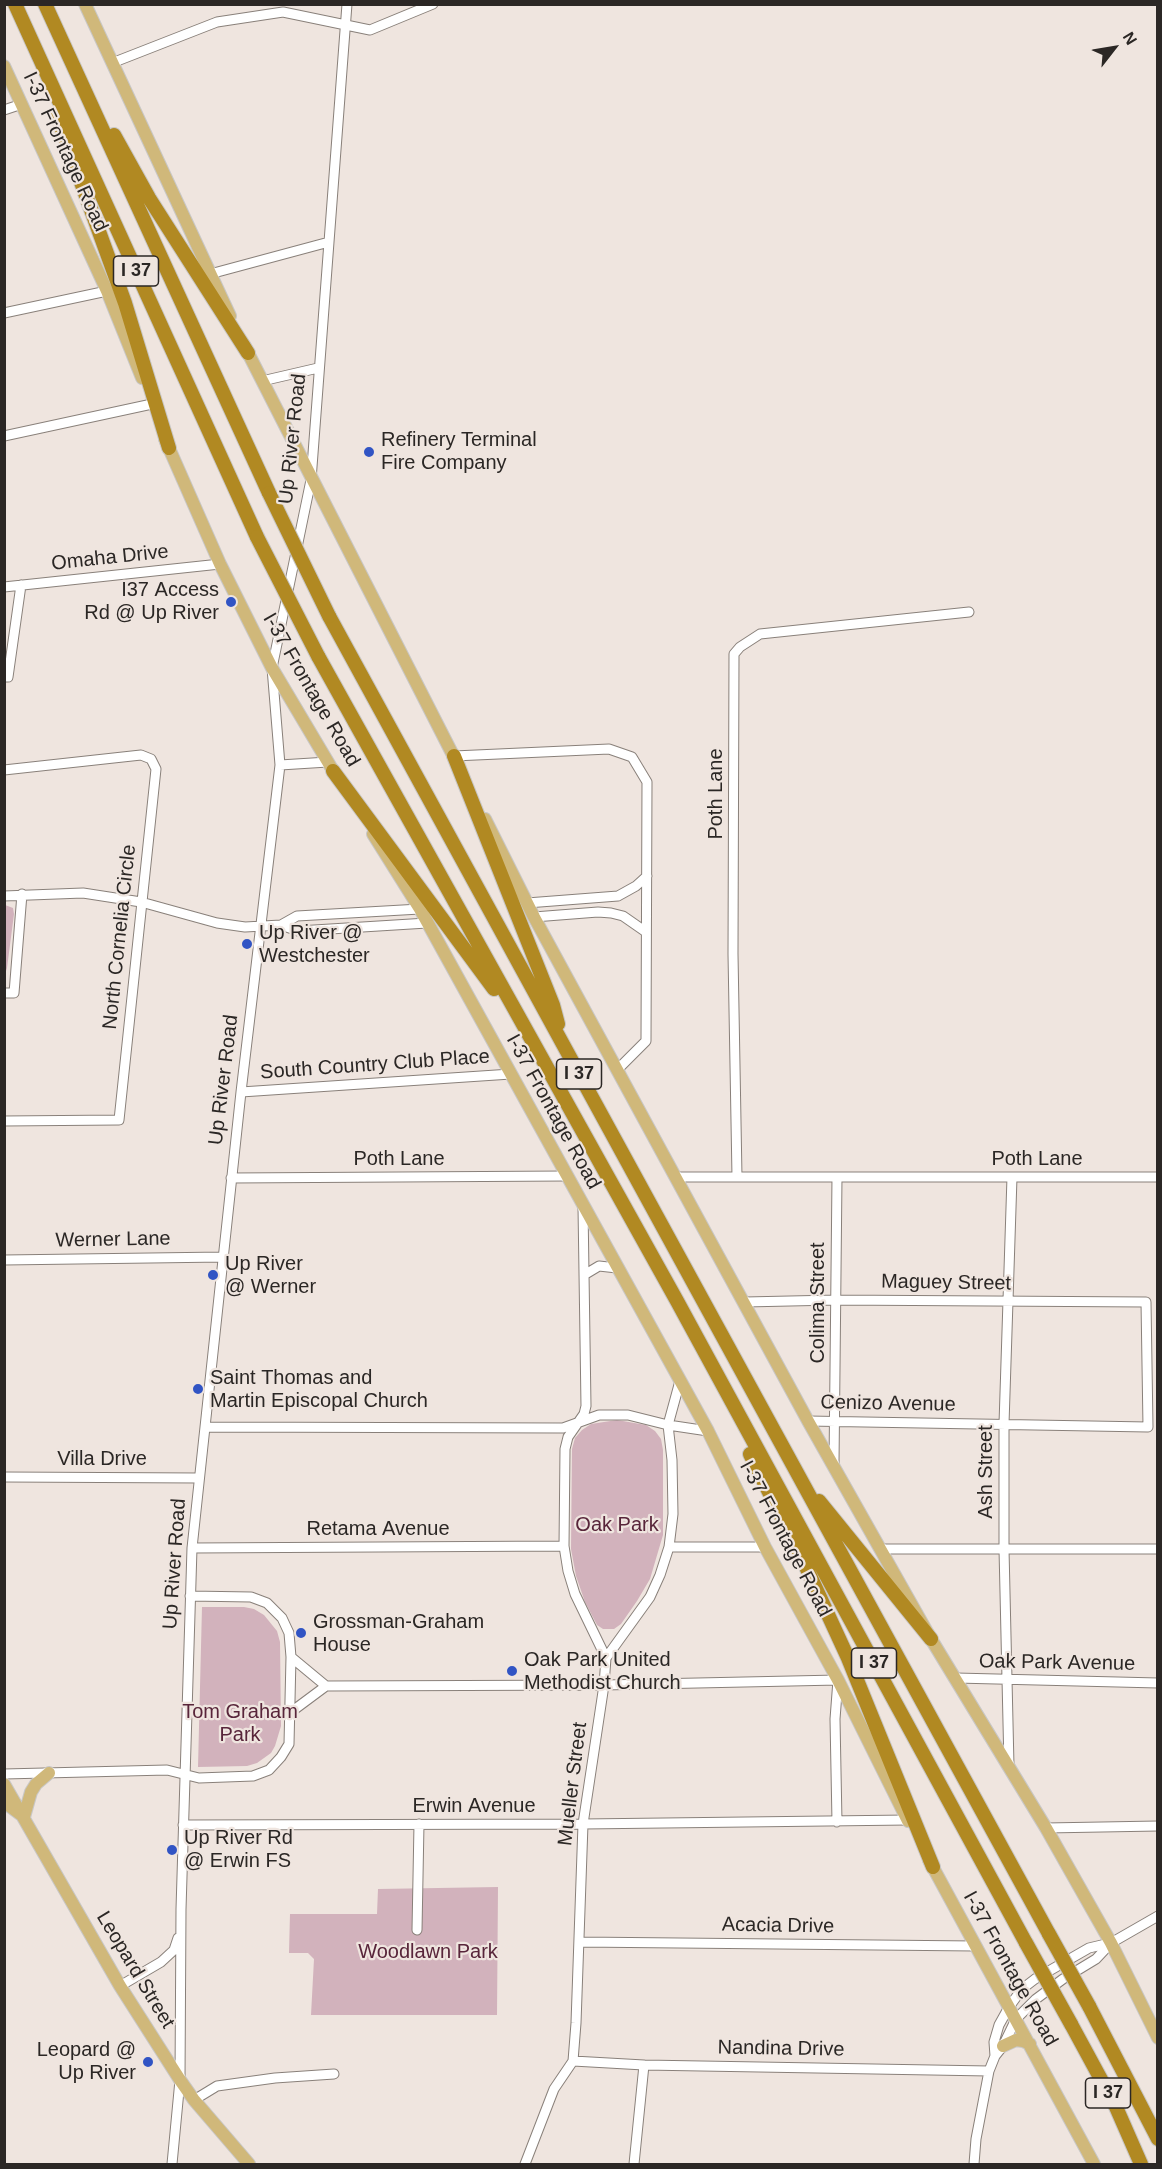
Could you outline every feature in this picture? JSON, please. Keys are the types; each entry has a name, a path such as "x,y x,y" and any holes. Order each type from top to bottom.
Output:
{"highway":[{"path":"15,4 125,303 169,448"},
{"name":"I 37","path":"15,4 257,537 318,656 722,1382 1116,2107 1141,2164"},
{"name":"I 37","path":"45,4 269,493 329,616 1089,2006 1158,2139"},
{"path":"64,46 149,198 248,353"},
{"path":"453,756 553,1005 566,1050"},
{"path":"331,766 527,1035"},
{"path":"722,1382 734,1420 848,1658 933,1867"},
{"path":"796,1472 931,1639"}],"main road":[{"path":"85,4 248,353 311,480 388,625 527,903 808,1420 931,1639 1046,1828 1111,1943 1158,2038"},
{"name":"I-37 Frontage Road","path":"4,66 107,291 169,448 220,564 272,668 420,909 708,1431 765,1547 838,1680 908,1820 1094,2164"},
{"path":"4,1802 24,1817 31,1792 36,1784 49,1773"},
{"name":"Leopard Street","path":"4,1784 120,1986 180,2080 194,2100 249,2164"},
{"path":"999,2051 1016,2040 1030,2044"}],"street":[{"name":"Up River Road","path":"172,2164 180,2080 184,1774 192,1548 231,1178 280,765 272,668 311,480 347,4"},
{"path":"112,63 218,22 283,12 370,30 433,4"},
{"path":"4,110 22,104"},
{"path":"210,274 329,242"},
{"path":"4,313 107,291"},
{"path":"262,381 318,368"},
{"path":"4,436 152,404"},
{"name":"Omaha Drive","path":"4,587 220,564"},
{"path":"4,677 8,677 21,585"},
{"name":"Poth Lane","path":"737,1177 733,954 734,654 740,647 760,634 969,612"},
{"path":"453,756 609,749 632,757 647,782 646,1041 617,1070"},
{"name":"North Cornelia Circle","path":"4,770 141,755 151,759 156,769 119,1120 4,1121"},
{"path":"280,765 331,766"},
{"path":"527,903 597,898 624,893 647,876"},
{"path":"4,896 82,893 141,902 217,923 261,927 281,925 297,916 420,909"},
{"path":"4,993 14,993 22,894"},
{"path":"597,898 598,912"},
{"path":"534,916 598,912 623,916 646,932"},
{"path":"281,925 298,931 427,923"},
{"name":"South Country Club Place","path":"241,1092 511,1074"},
{"name":"Poth Lane","path":"231,1178 567,1176"},
{"name":"Poth Lane","path":"675,1177 1158,1177"},
{"name":"Colima Street","path":"834,1464 837,1177"},
{"name":"Ash Street","path":"1009,1768 1004,1549 1004,1425 1012,1177"},
{"path":"583,1207 586,1406 584,1414 568,1437 565,1449 564,1546 575,1594 606,1658 650,1597 669,1547 673,1514 672,1460 668,1425 680,1381"},
{"name":"Werner Lane","path":"4,1260 223,1257"},
{"path":"584,1275 599,1266 617,1268"},
{"name":"Maguey Street","path":"745,1302 835,1300 1146,1302 1148,1427"},
{"path":"205,1427 563,1428 599,1415 628,1415 668,1425 708,1431"},
{"name":"Cenizo Avenue","path":"808,1420 835,1423 1148,1427"},
{"name":"Villa Drive","path":"4,1477 199,1478"},
{"name":"Retama Avenue","path":"192,1548 564,1546"},
{"path":"669,1547 765,1547"},
{"path":"881,1549 1158,1549"},
{"path":"4,1774 166,1770 199,1778 253,1776 269,1770 282,1757 289,1744 291,1657 289,1633 282,1618 267,1603 251,1597 190,1596"},
{"path":"291,1657 326,1686"},
{"name":"Mueller Street","path":"573,2061 580,1942 583,1824 606,1658"},
{"name":"Oak Park Avenue","path":"956,1678 1158,1683"},
{"path":"291,1712 326,1686 604,1685 838,1680 835,1719 837,1822"},
{"path":"835,1719 847,1713 854,1713"},
{"name":"Erwin Avenue","path":"183,1825 908,1820"},
{"path":"417,1930 419,1824"},
{"path":"1046,1828 1158,1826"},
{"path":"974,2164 976,2139 989,2071 1016,2019 1036,1999 1096,1959 1111,1943 1158,1916"},
{"path":"120,1986 168,1956 174,1950 181,1930"},
{"name":"Acacia Drive","path":"580,1942 975,1946"},
{"path":"999,2051 994,2042 999,2025 1022,1989 1089,1948 1111,1943"},
{"path":"525,2164 554,2089 573,2061"},
{"name":"Nandina Drive","path":"573,2061 989,2071"},
{"path":"634,2164 644,2064"},
{"path":"194,2100 217,2086 275,2078 334,2074"}],"green space":[{"path":"5,905 13,908 14,914 5,974"},
{"name":"Oak Park","path":"617,1420 646,1425 661,1439 663,1535 650,1579 637,1601 621,1624 614,1629 603,1629 597,1625 585,1602 576,1576 571,1549 572,1449 575,1438 591,1424"},
{"name":"Tom Graham Park","path":"202,1607 254,1609 264,1615 277,1631 280,1642 281,1726 271,1753 257,1763 247,1766 198,1767"},
{"name":"Woodlawn Park","path":"498,1887 497,2015 311,2015 314,1959 308,1953 289,1953 290,1914 377,1914 378,1889"}],"place":[{"name":"Refinery Terminal Fire Company","path":"369,452"},
{"name":"I37 Access Rd @ Up River","path":"231,602"},
{"name":"Up River @ Westchester","path":"247,944"},
{"name":"Up River @ Werner","path":"213,1275"},
{"name":"Saint Thomas and Martin Episcopal Church","path":"198,1389"},
{"name":"Grossman-Graham House","path":"301,1633"},
{"name":"Oak Park United Methodist Church","path":"512,1671"},
{"name":"Up River Rd @ Erwin FS","path":"172,1850"},
{"name":"Leopard @ Up River","path":"148,2062"}]}
